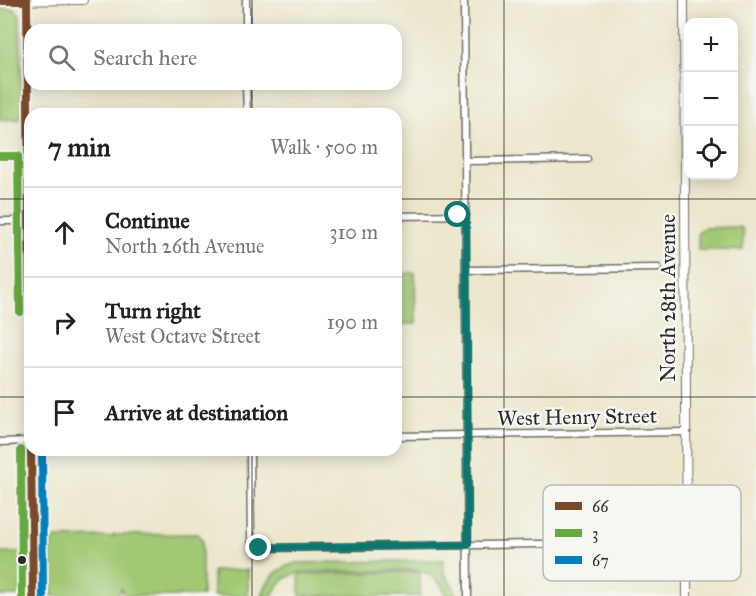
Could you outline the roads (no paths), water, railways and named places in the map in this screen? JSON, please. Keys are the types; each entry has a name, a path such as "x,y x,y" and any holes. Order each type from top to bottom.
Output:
{"street":[{"path":"0,1 83,0"},
{"path":"246,0 246,24"},
{"path":"464,0 468,596"},
{"name":"North 28th Avenue","path":"684,0 687,485"},
{"path":"27,1 27,24"},
{"path":"28,90 28,108"},
{"path":"246,90 246,108"},
{"path":"465,161 587,159"},
{"path":"402,216 466,215"},
{"path":"0,221 24,220"},
{"path":"466,270 658,268"},
{"name":"West Henry Street","path":"402,436 687,432"},
{"path":"0,442 24,441"},
{"path":"31,456 33,596"},
{"path":"250,456 250,536 254,547 264,549 543,544"}]}
